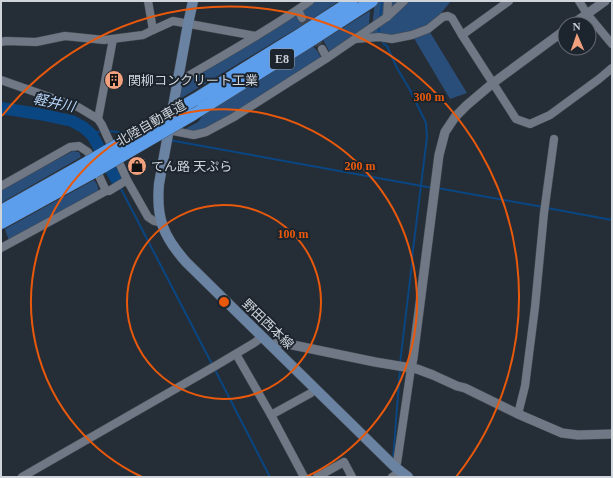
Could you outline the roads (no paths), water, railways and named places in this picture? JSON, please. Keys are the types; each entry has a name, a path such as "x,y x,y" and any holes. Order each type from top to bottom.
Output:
{"highway":[{"name":"北陸自動車道","path":"1,223 352,1"},
{"name":"北陸自動車道","path":"1,211 192,115 372,1"}],"main road":[{"name":"野田西本線","path":"193,1 158,184 158,207 161,223 168,239 178,253 315,388 395,471 408,477"}],"street":[{"path":"148,1 153,30"},
{"path":"178,82 256,36 310,1"},
{"path":"385,18 388,1"},
{"path":"168,130 194,135 206,132 234,117 356,39 385,18 404,1"},
{"path":"462,35 509,1"},
{"path":"579,1 587,14 612,44"},
{"path":"584,16 605,1"},
{"path":"298,10 302,18"},
{"path":"356,39 399,38 417,34 428,29 443,17 448,16 452,18 516,119 530,124 550,115 612,68"},
{"path":"1,42 36,42 65,36 104,40 143,36 173,21 256,36"},
{"path":"395,471 413,358 439,155 445,132 459,113 492,83 557,36"},
{"path":"98,119 113,39"},
{"path":"322,49 327,58"},
{"path":"1,80 78,107 98,119 103,127 126,181 148,217 161,223"},
{"path":"518,414 526,386 544,209 554,139"},
{"path":"1,186 70,147 79,146 88,152 106,191"},
{"path":"1,248 106,191 110,191 126,181"},
{"path":"22,477 236,354 262,337"},
{"path":"272,346 276,343 283,343 417,369 465,388 518,414 562,433 578,435 612,434"},
{"path":"236,354 304,477"},
{"path":"271,415 311,393 315,388"},
{"path":"317,477 344,462 352,477"}],"waterway":[{"path":"380,19 382,1"},
{"path":"379,25 380,34"},
{"path":"382,40 387,46 426,123 427,137 400,363"},
{"name":"軽井川","path":"1,108 72,121 83,127 95,140 117,181"},
{"path":"91,134 102,131"},
{"path":"108,131 128,133"},
{"path":"169,140 433,188"},
{"path":"120,187 213,366"},
{"path":"437,188 543,207"},
{"path":"547,208 612,220"},
{"path":"393,460 400,369"},
{"path":"215,370 270,477"}],"tunnel":[{"path":"302,18 322,49"}],"place":[{"name":"関柳コンクリート工業","path":"114,80"},
{"name":"てん路 天ぷら","path":"137,166"}]}
